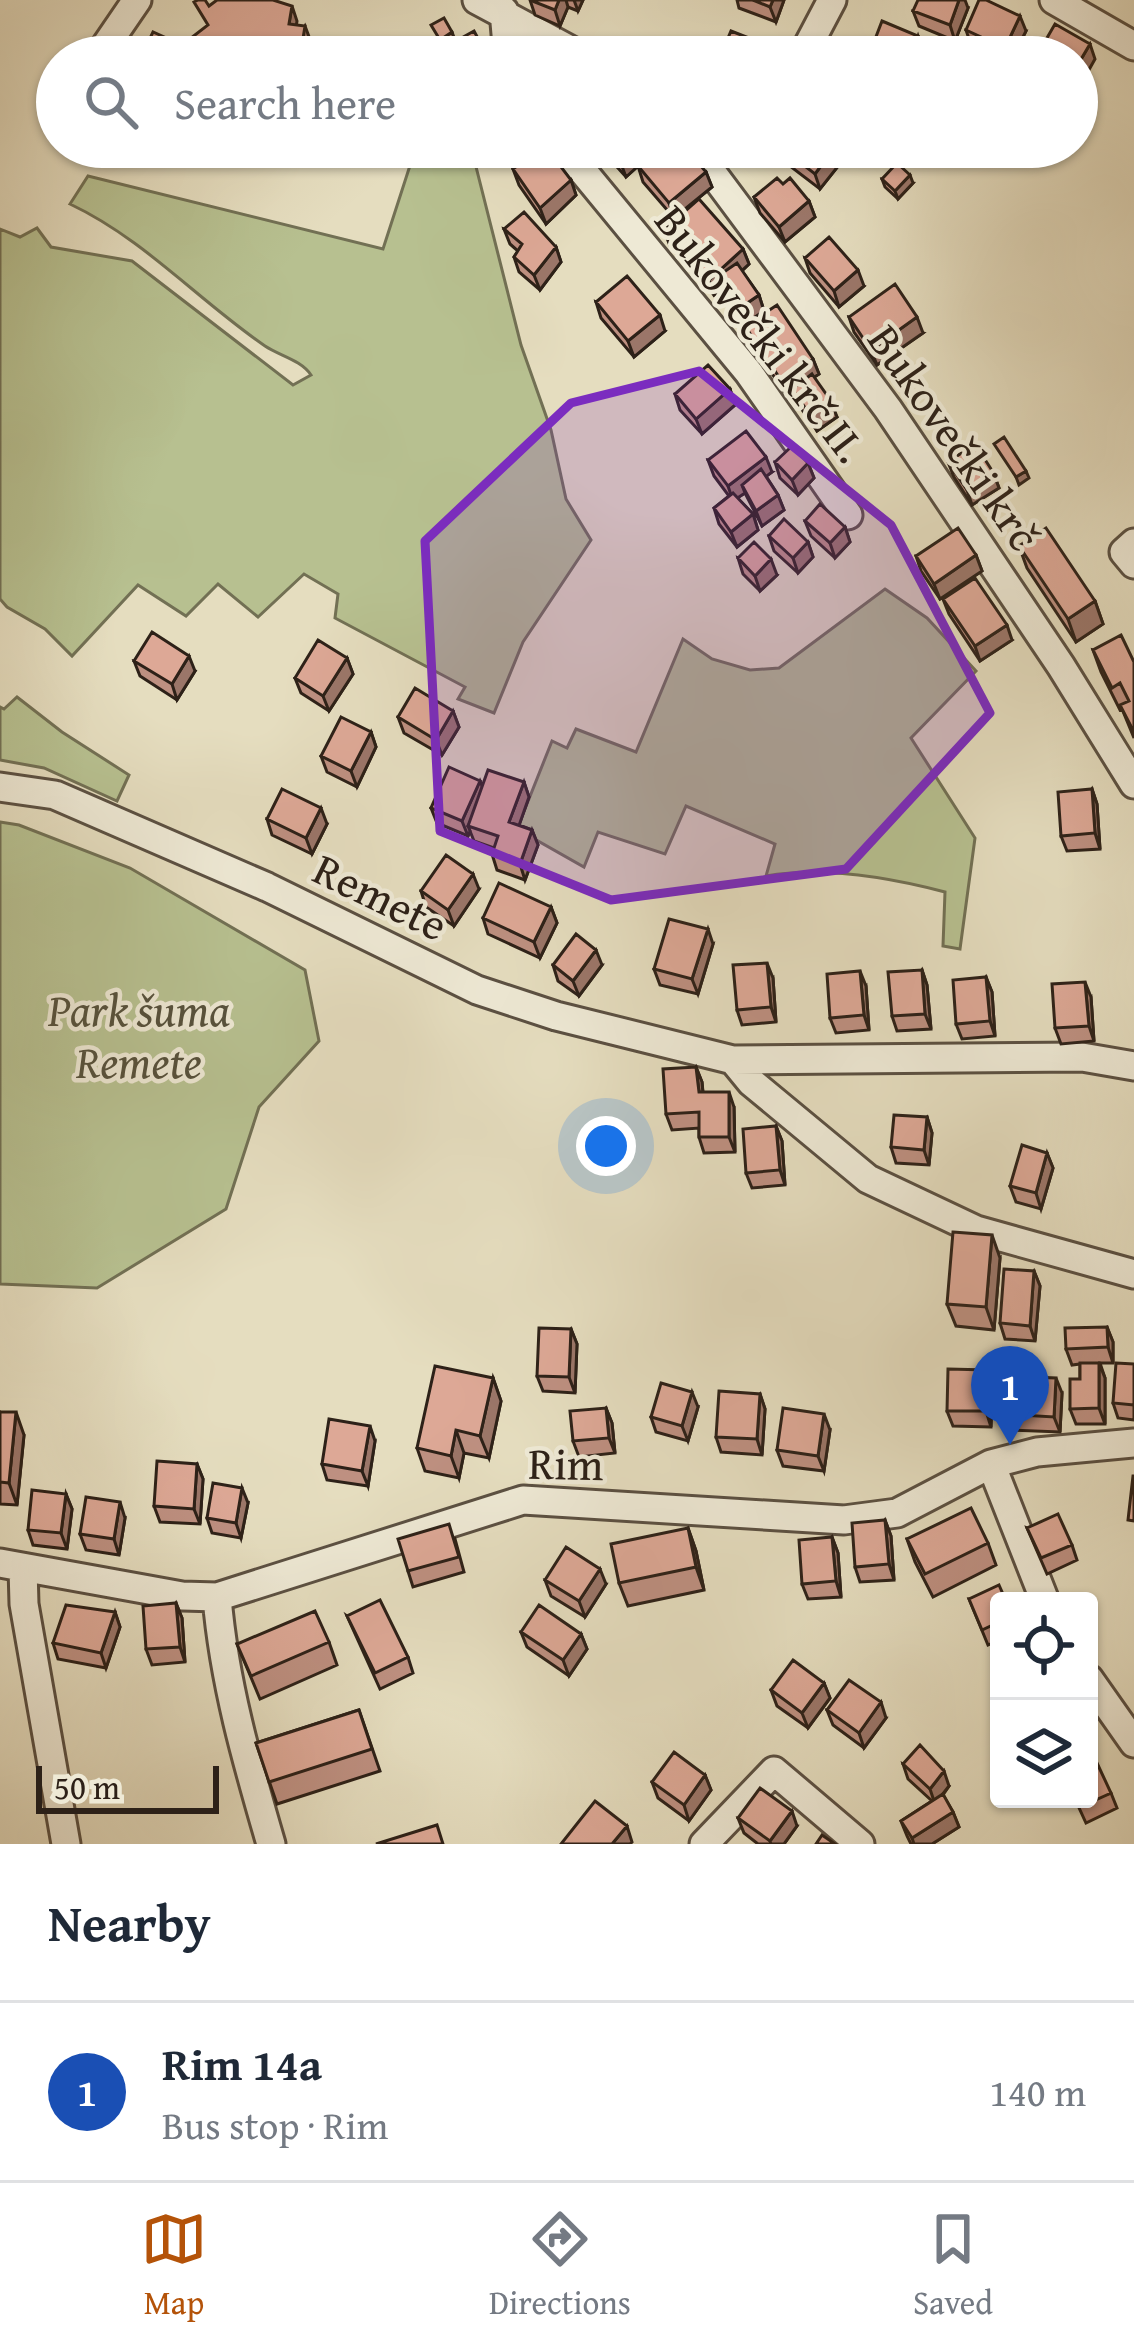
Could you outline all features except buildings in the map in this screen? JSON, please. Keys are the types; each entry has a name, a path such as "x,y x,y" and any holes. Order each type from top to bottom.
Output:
{"street":[{"path":"112,36 137,0"},
{"path":"477,0 547,36"},
{"path":"813,36 832,0"},
{"path":"1054,0 1134,46"},
{"path":"504,11 506,36"},
{"name":"Bukovečki krč II.","path":"580,168 749,373 848,515"},
{"name":"Bukovečki krč","path":"709,168 888,409 1134,784"},
{"name":"Remete","path":"0,787 55,795 74,803 267,886 477,990 556,1016 733,1060 1082,1057 1134,1066"},
{"path":"733,1060 751,1082 868,1179 976,1230 1134,1274"},
{"name":"Rim","path":"12,1566 217,1597 523,1500 844,1520 897,1514 991,1463 1037,1452 1134,1443"},
{"path":"991,1463 1041,1592"},
{"path":"12,1566 24,1604 66,1844"},
{"path":"217,1597 240,1741 271,1844"},
{"path":"1098,1692 1134,1743"},
{"path":"704,1844 774,1771 860,1844"}],"highlighted area":[{"path":"699,371 891,525 990,713 846,869 611,900 440,831 425,541 571,403"}],"green space":[{"path":"409,168 476,168 566,499 591,540 523,642 494,713 458,699 465,687 335,618 338,594 304,574 258,617 218,584 186,616 138,585 72,656 45,629 7,607 0,599 0,229 20,237 37,228 51,247 132,261 293,385 311,375 240,328 122,234 70,204 88,176 383,249"},
{"path":"885,589 927,618 976,671 911,738 975,838 960,949 943,946 945,892 856,875 766,876 775,844 686,806 665,854 598,832 584,867 517,829 552,741 567,748 576,729 636,752 683,639 712,659 750,670 779,668"},
{"path":"17,697 129,775 117,801 44,768 0,760 0,707 4,709"},
{"name":"Park šuma Remete","path":"0,822 130,868 305,970 319,1041 259,1107 226,1209 97,1288 0,1284"}],"place":[{"name":"Rim 14a","path":"1010,1445"}]}
